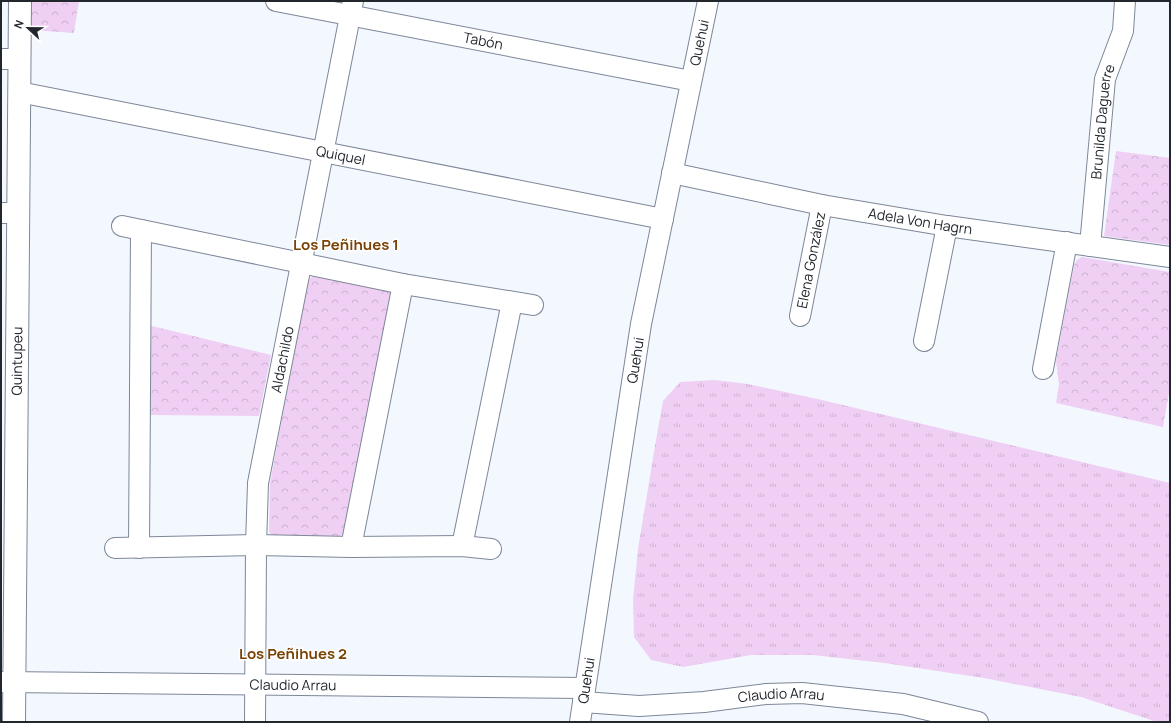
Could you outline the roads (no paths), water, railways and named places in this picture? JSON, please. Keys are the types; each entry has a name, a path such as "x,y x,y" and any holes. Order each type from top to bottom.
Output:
{"street":[{"name":"Quintupeu","path":"14,722 7,682 9,213 19,92 10,59 20,1"},
{"name":"Tabón","path":"276,1 352,8 691,82"},
{"name":"Quehui","path":"580,722 641,324 708,1"},
{"name":"Brunilda Daguerre","path":"1090,246 1105,79 1123,31 1125,1"},
{"name":"Aldachildo","path":"255,722 256,545 258,483 322,153 352,8"},
{"name":"Quiquel","path":"19,92 322,153 663,219"},
{"name":"Adela Von Hagrn","path":"672,173 822,205 946,226 1170,257"},
{"name":"Elena González","path":"800,316 822,205"},
{"path":"122,226 403,284 512,302 533,304"},
{"path":"924,341 946,226"},
{"path":"139,548 141,230"},
{"path":"1043,369 1067,242"},
{"path":"351,547 403,284"},
{"path":"462,546 512,302"},
{"path":"115,548 256,545 351,547 462,546 491,549"},
{"name":"Claudio Arrau","path":"7,682 255,684 584,695 639,706 704,702 766,694 802,693 903,704 978,722"}],"district":[{"name":"Los Peñihues 1","path":"346,245"},
{"name":"Los Peñihues 2","path":"293,654"}]}
